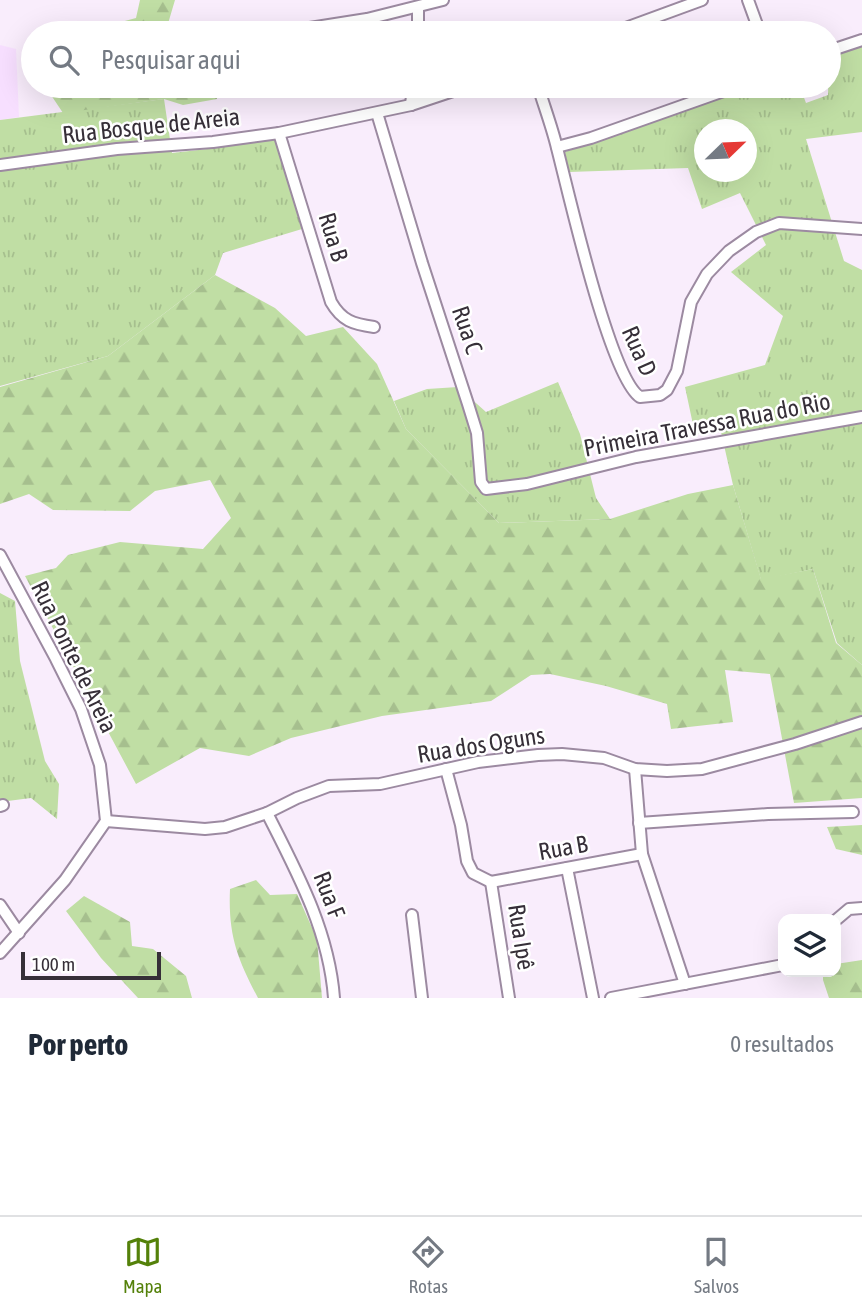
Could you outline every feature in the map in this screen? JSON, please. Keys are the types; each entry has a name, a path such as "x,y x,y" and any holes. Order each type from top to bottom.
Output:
{"street":[{"path":"346,21 418,8 443,0"},
{"path":"645,21 702,0"},
{"path":"748,0 756,21"},
{"path":"418,8 418,21"},
{"path":"841,47 862,40"},
{"path":"411,105 412,98"},
{"name":"Rua Bosque de Areia","path":"0,165 117,149 213,142 279,132 377,113 432,98"},
{"name":"Rua D","path":"542,98 608,339 630,388 640,397 660,395 674,380 691,302 707,274 729,251 756,232 779,223 862,229"},
{"path":"557,147 591,138 704,98"},
{"name":"Rua C","path":"377,113 474,424 481,482 486,489 491,489 527,484 560,475"},
{"name":"Rua B","path":"279,132 331,302 342,318 350,323 374,327"},
{"name":"Primeira Travessa Rua do Rio","path":"560,475 636,457 862,417"},
{"name":"Rua Ponte de Areia","path":"1,560 56,659 86,722 100,765 106,821"},
{"name":"Rua dos Oguns","path":"106,821 205,829 225,827 267,813 312,791 329,786 380,784 478,762 562,754 604,758 635,769 702,769 795,744 862,722"},
{"path":"446,769 461,825 467,861 473,873 491,882"},
{"path":"635,769 642,855 685,984"},
{"path":"639,823 853,812"},
{"name":"Rua F","path":"267,813 311,904 330,968 334,998"},
{"path":"0,953 65,880 106,821"},
{"name":"Rua B","path":"491,882 642,855"},
{"path":"567,868 593,998"},
{"name":"Rua Ipê","path":"491,882 509,998"},
{"path":"0,905 19,933"},
{"path":"841,916 849,909 862,908"},
{"path":"412,915 422,998"},
{"path":"616,998 778,966"}],"shaded area":[{"path":"0,45 16,49 19,117 0,120"}],"green space":[{"path":"140,0 175,0 169,21 125,21 136,18"},
{"path":"862,45 862,132 806,139 844,261 862,270 862,665 837,643 813,569 761,580 733,485 721,432 695,434 685,387 765,365 783,316 731,272 766,245 740,193 702,209 688,168 569,172 565,152 716,98 804,98 806,103 820,98 841,98 841,51"},
{"path":"53,98 217,98 183,105 164,99 63,113"},
{"path":"164,99 172,153 275,138 302,229 223,253 215,275 108,356 0,386 0,120"},
{"path":"215,275 275,308 306,336 343,327 377,364 406,429 499,523 610,519 688,494 733,485 761,579 813,569 836,643 862,665 862,798 794,803 770,674 725,670 733,722 671,729 667,704 606,686 550,674 531,675 491,701 382,716 291,738 249,756 200,748 136,784 25,576 56,568 68,555 120,542 203,549 231,518 210,480 155,491 130,511 53,510 29,494 0,504 0,387 108,356"},
{"path":"558,382 580,434 596,498 610,519 499,523 406,429 394,401 427,389 458,387 486,412"},
{"path":"0,593 15,601 20,661 45,761 59,784 57,819 31,798 0,802"},
{"path":"862,825 862,855 836,849 827,827"},
{"path":"256,880 270,895 297,894 317,939 322,998 258,998 235,946 230,905 230,889"},
{"path":"84,896 130,922 132,946 153,949 186,976 192,998 138,998 101,958 66,911"},
{"path":"862,960 862,998 829,998 823,977 841,977 841,963"}]}
